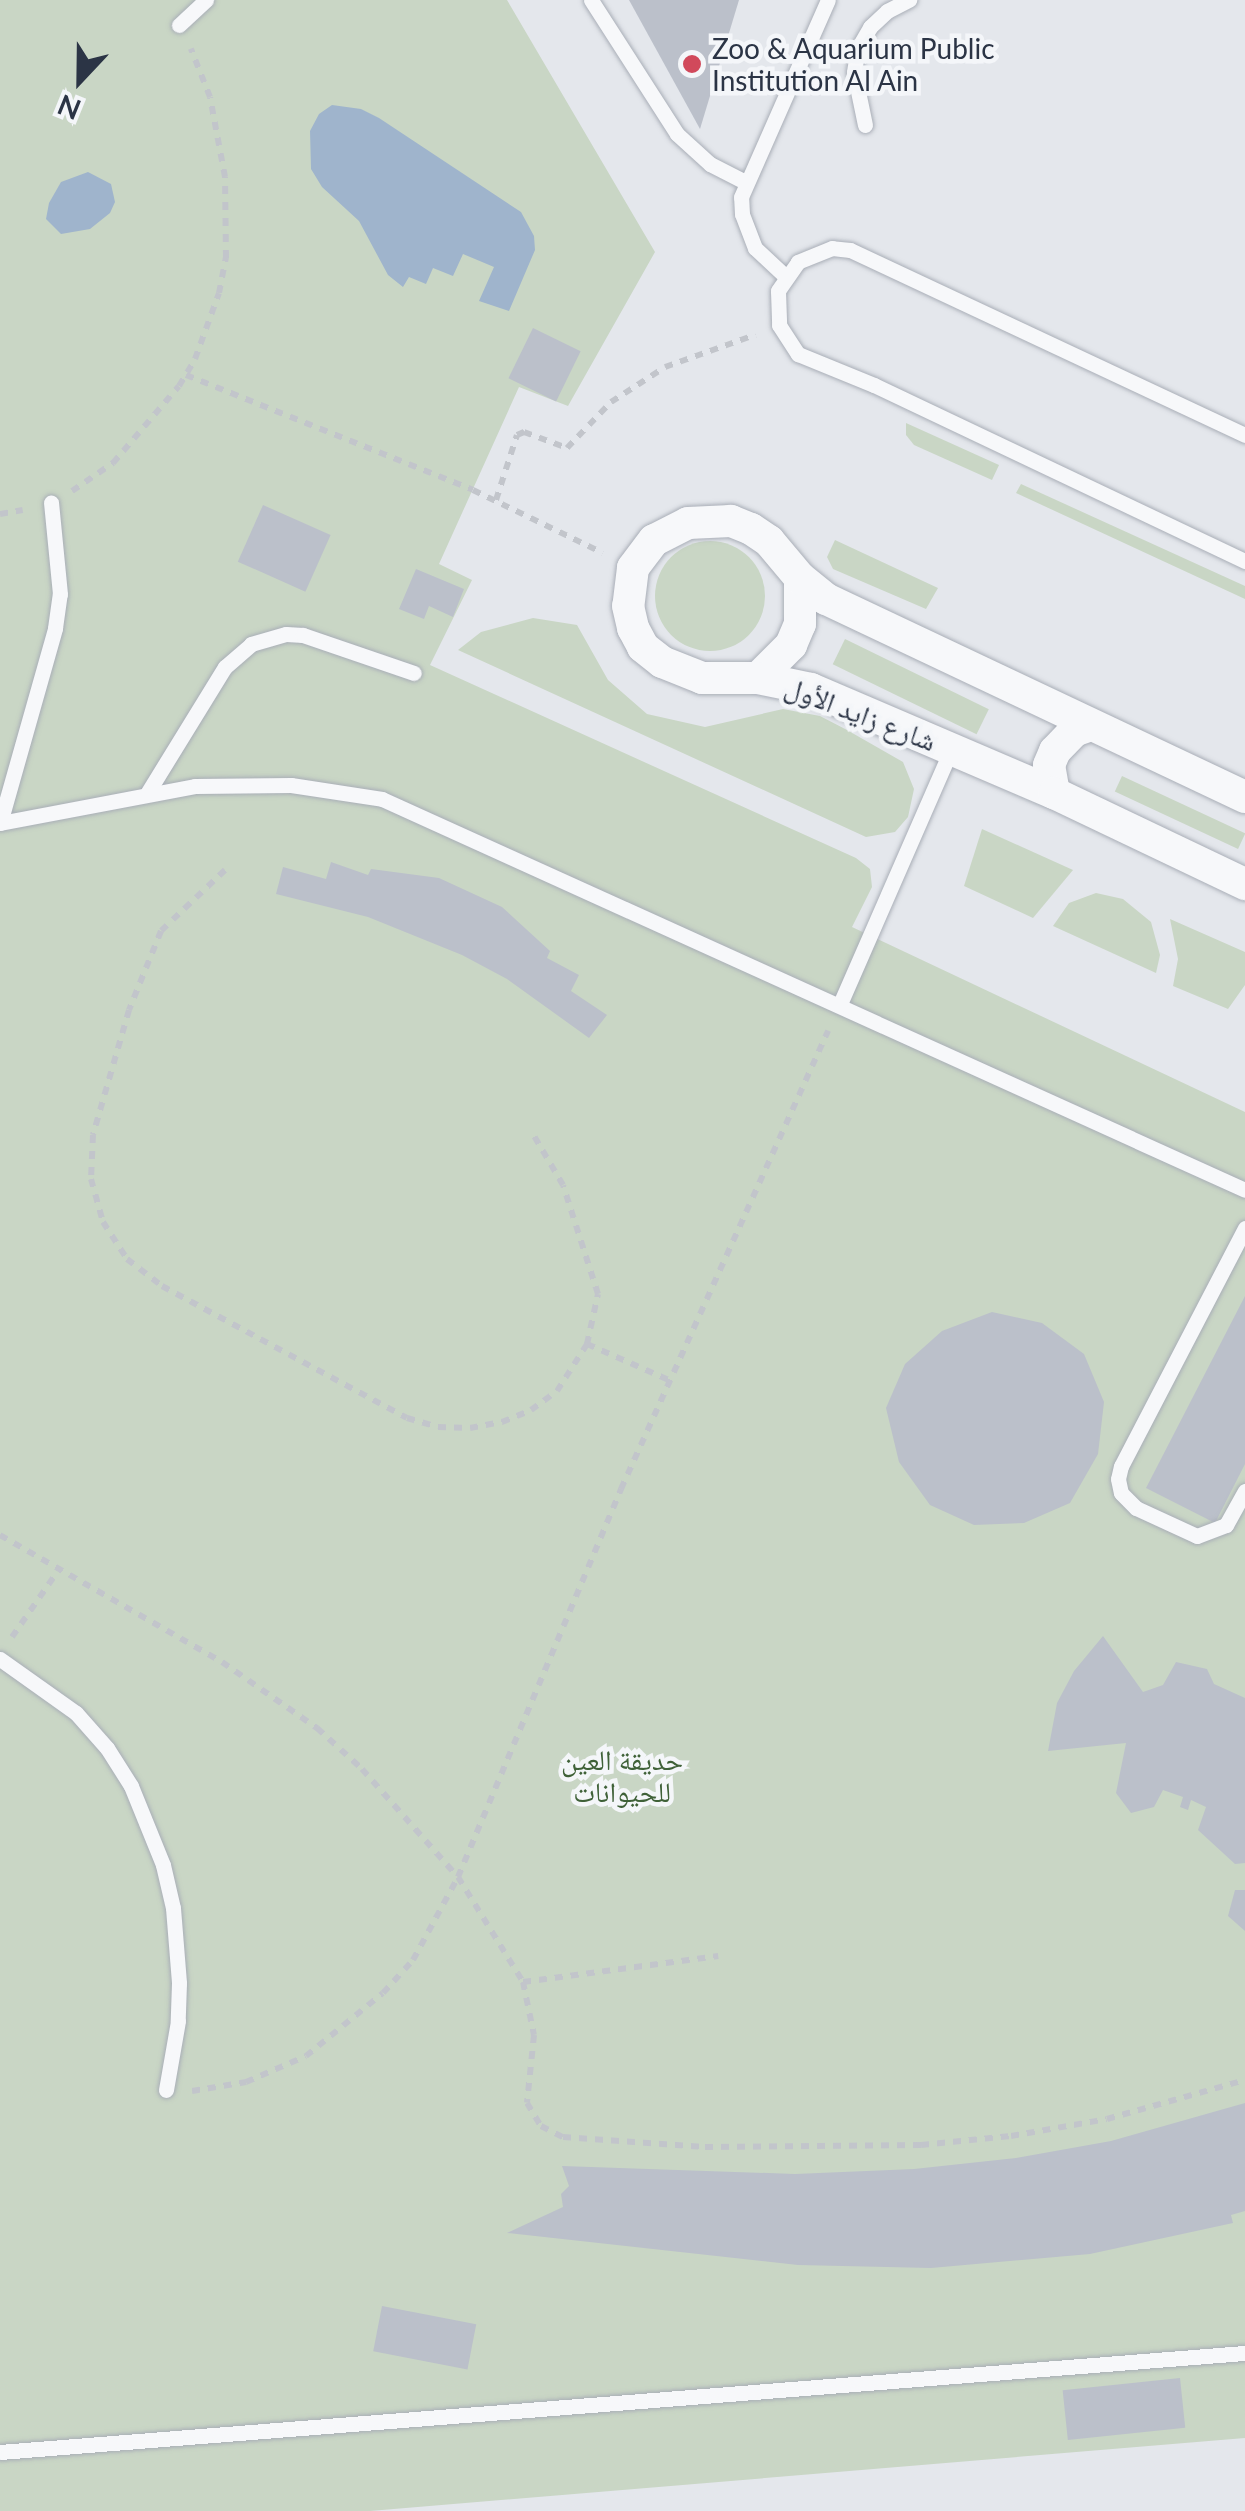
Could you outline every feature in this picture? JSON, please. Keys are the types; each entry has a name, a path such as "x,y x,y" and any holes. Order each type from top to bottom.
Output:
{"street":[{"path":"634,568 642,553 668,530 709,520 751,529 769,540 800,578 848,611 1245,796"},
{"name":"شارع زايد الأول","path":"634,568 628,606 643,647 662,662 702,678 758,678 811,688 1054,794 1245,884"},
{"path":"758,678 791,645 800,624 800,578"},
{"path":"1054,794 1050,765 1054,751 1074,731 1088,726"}],"lane":[{"path":"179,25 206,0"},
{"path":"591,0 677,134 710,164 745,182"},
{"path":"786,276 756,248 746,230 742,214 745,182 828,0"},
{"path":"865,124 854,72 858,48 878,19 909,0"},
{"path":"1245,435 850,250 814,252 786,276 778,291 779,325 798,354 874,385 1245,562"},
{"path":"52,502 60,594 55,628 0,823 148,792 243,784 337,790 382,799 1245,1190"},
{"path":"148,792 225,667 251,644 286,634 303,635 414,673"},
{"path":"840,1004 952,748"},
{"path":"1245,1228 1121,1466 1118,1479 1121,1493 1136,1508 1197,1536 1226,1525 1245,1490"},
{"path":"0,1659 76,1712 107,1748 131,1786 163,1865 173,1908 179,1983 178,2021 166,2090"},
{"path":"0,2452 1245,2353"}],"path":[{"path":"0,514 52,502 113,463 138,439 186,375 219,293 228,218 210,97 179,25"},
{"path":"496,500 517,435 524,432 567,448 611,402 665,368 779,325"},
{"path":"186,375 496,500 634,568"},
{"path":"225,870 161,931 129,1010 94,1134 91,1179 103,1222 127,1258 178,1295 407,1418 438,1427 470,1428 502,1422 531,1410 557,1391 587,1344 598,1294 563,1185 532,1134"},
{"path":"166,2090 246,2082 306,2056 346,2026 412,1960 458,1877 669,1380 840,1004"},
{"path":"587,1344 669,1380"},
{"path":"0,1535 222,1662 317,1728 362,1769 458,1877 524,1982 534,2035 527,2103 541,2126 576,2140 803,2148 922,2145 1107,2119 1245,2080"},
{"path":"10,1640 60,1568"},
{"path":"524,1982 718,1956"}],"green space":[{"name":"حديقة العين للحيوانات","path":"0,0 507,0 655,252 568,406 519,387 439,564 472,580 430,665 856,858 870,869 872,887 852,927 1245,1112 1245,2438 370,2511 0,2511"},
{"path":"906,423 999,465 992,480 914,445 906,435"},
{"path":"1021,484 1245,586 1245,599 1016,493"},
{"path":"835,540 938,588 926,609 833,569 827,557"},
{"path":"710,541 731,546 749,557 760,575 765,596 760,617 749,635 731,646 710,651 689,646 671,635 660,617 655,596 660,575 671,557 689,546"},
{"path":"533,618 577,625 608,680 647,714 705,727 783,709 820,716 847,730 903,762 914,789 908,817 895,832 866,837 458,650 481,632"},
{"path":"845,639 989,709 977,734 833,664"},
{"path":"1122,776 1245,833 1238,849 1115,791"},
{"path":"982,829 1073,870 1033,918 964,886"},
{"path":"1096,893 1123,899 1151,922 1160,955 1156,973 1053,926 1069,903"},
{"path":"1170,919 1245,952 1245,985 1228,1009 1173,986 1178,959"}],"water":[{"path":"332,105 361,109 379,118 521,212 534,236 535,250 509,311 479,301 494,267 463,254 453,276 433,268 426,284 409,277 403,287 388,275 359,221 322,187 311,169 310,131 319,114"},
{"path":"88,172 111,184 115,202 110,213 90,229 61,234 46,219 49,203 61,182"}],"building":[{"name":"Zoo & Aquarium Public Institution Al Ain","path":"629,0 739,0 700,129"},
{"path":"533,328 581,351 556,402 508,378"},
{"path":"263,505 331,535 305,592 238,562"},
{"path":"416,569 464,589 453,617 429,606 424,619 399,609"},
{"path":"331,862 368,875 371,869 439,878 502,907 550,951 547,958 579,975 571,991 607,1015 589,1038 507,979 462,955 368,917 276,894 283,867 326,879"},
{"path":"1245,1296 1245,1464 1215,1523 1146,1488"},
{"path":"992,1312 1042,1323 1084,1354 1104,1402 1098,1454 1070,1503 1024,1523 974,1525 930,1505 899,1462 886,1408 905,1364 942,1331"},
{"path":"1103,1636 1143,1692 1163,1685 1176,1662 1207,1669 1214,1684 1245,1698 1245,1863 1235,1864 1198,1830 1206,1807 1191,1800 1188,1810 1180,1807 1183,1797 1163,1790 1154,1807 1131,1813 1116,1793 1126,1743 1048,1751 1057,1703 1074,1671"},
{"path":"1235,1890 1245,1890 1245,1931 1228,1916"},
{"path":"1245,2103 1245,2211 1231,2215 1233,2223 1090,2254 931,2268 798,2265 507,2233 563,2207 561,2194 569,2186 562,2166 795,2174 914,2169 1016,2158 1111,2141"},
{"path":"382,2306 476,2324 467,2369 373,2351"},
{"path":"1180,2378 1185,2428 1068,2440 1063,2390"}],"place":[{"name":"Zoo & Aquarium Public Institution Al Ain","path":"692,64"}]}
